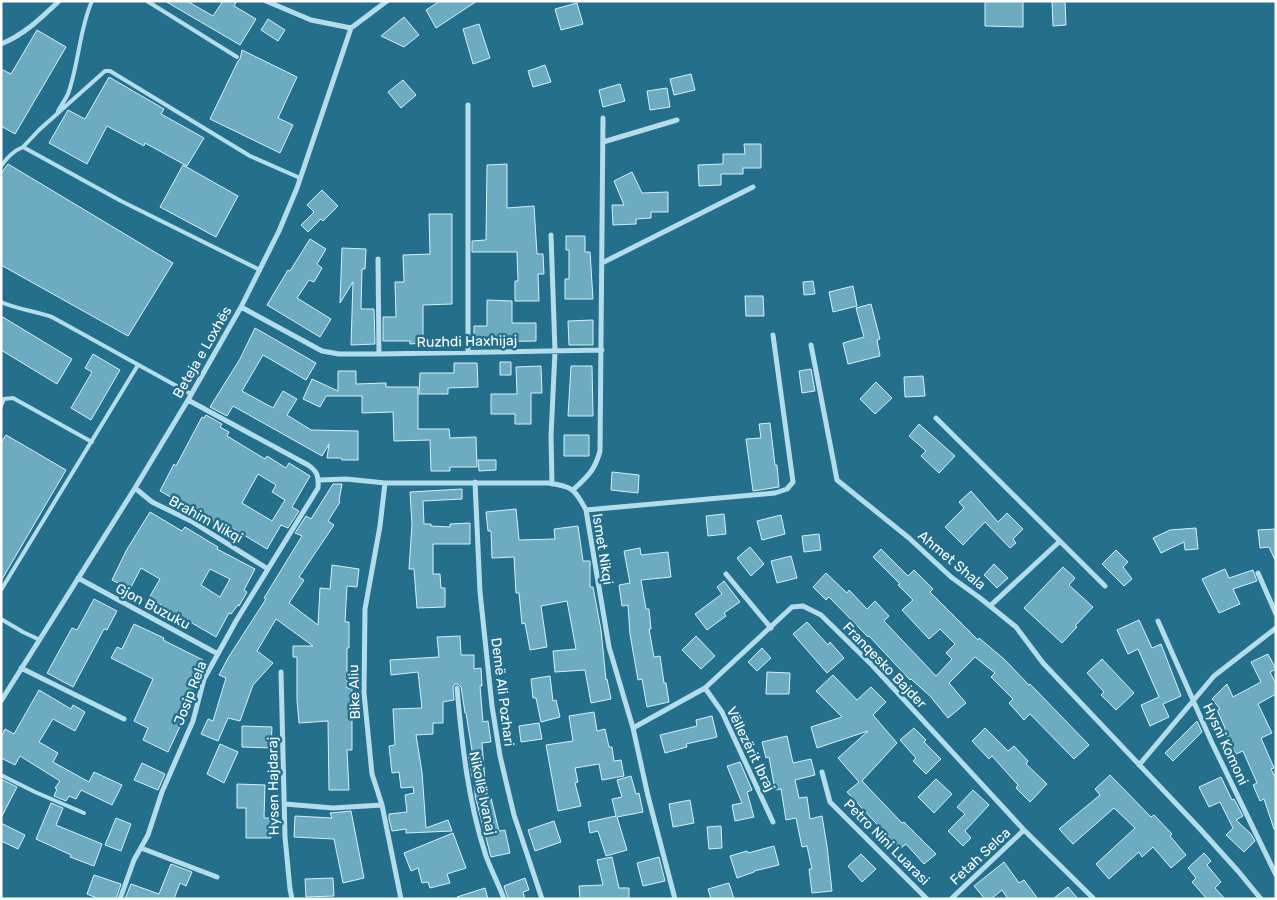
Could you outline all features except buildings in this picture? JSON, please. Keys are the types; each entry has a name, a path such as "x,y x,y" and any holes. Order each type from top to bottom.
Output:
{"street":[{"path":"1,44 27,29 60,1"},
{"path":"266,1 311,20 351,28 386,1"},
{"name":"Beteja e Loxhës","path":"1,701 135,488 241,307 282,223 300,178 351,28"},
{"path":"468,105 468,352"},
{"path":"190,397 308,465 316,471 319,480 552,484 574,490 592,473 597,464 600,451 603,118"},
{"path":"603,142 677,120"},
{"path":"602,263 753,187"},
{"path":"551,235 556,351 551,436 552,484"},
{"path":"378,259 379,354"},
{"name":"Ruzhdi Haxhijaj","path":"241,307 322,351 339,354 602,350"},
{"path":"586,510 775,493 787,489 793,482 773,335"},
{"name":"Ahmet Shala","path":"811,345 837,480 909,538 951,577 1016,627 1043,663 1238,870 1261,899"},
{"path":"936,418 1104,586"},
{"name":"Josip Rela","path":"120,899 134,860 148,835 162,792 193,721 204,679 268,568 318,488 319,480"},
{"name":"Bike Aliu","path":"385,482 380,526 365,609 364,693 372,774 382,805 401,899"},
{"name":"Demë Ali Pozhari","path":"475,482 480,592 492,706 500,756 514,815 542,899"},
{"name":"Brahim Nikqi","path":"135,488 152,502 191,521 268,568"},
{"name":"Ismet Nikqi","path":"574,490 586,510 609,648 633,728 648,796 675,899"},
{"path":"990,606 1058,542"},
{"path":"1258,573 1276,614"},
{"path":"726,574 771,628"},
{"name":"Gjon Buzuku","path":"78,578 218,654"},
{"name":"Franqesko Bajder","path":"633,728 705,688 792,607 803,606 821,615 872,664 1024,830 1092,898"},
{"name":"Hysni Komoni","path":"1158,621 1193,702 1276,875"},
{"path":"1139,765 1214,676 1276,628"},
{"path":"21,668 124,719"},
{"name":"Hysen Hajdaraj","path":"281,672 285,837 292,899"},
{"name":"Nikollë Ivanaj","path":"457,688 462,745 469,787 486,857 504,899"},
{"name":"Vëllezërit Ibraj","path":"705,688 722,712 773,822"},
{"name":"Petro Nini Luarasi","path":"822,772 830,802 928,899"},
{"path":"285,804 333,808 382,805"},
{"name":"Fetah Selca","path":"951,899 1024,830"},
{"path":"141,848 217,876"}],"lane":[{"path":"55,115 69,89 86,15 92,1"},
{"path":"147,1 237,57"},
{"path":"1,166 8,156 15,150 23,147 55,115 105,71 110,71 250,156 300,178"},
{"path":"23,147 121,200 260,270"},
{"path":"1,302 16,308 34,310 52,317 138,365 190,397"},
{"path":"1,590 138,365"},
{"path":"1,406 4,399 13,398 92,442"},
{"path":"1,619 40,640"},
{"path":"1,775 84,813"}]}
